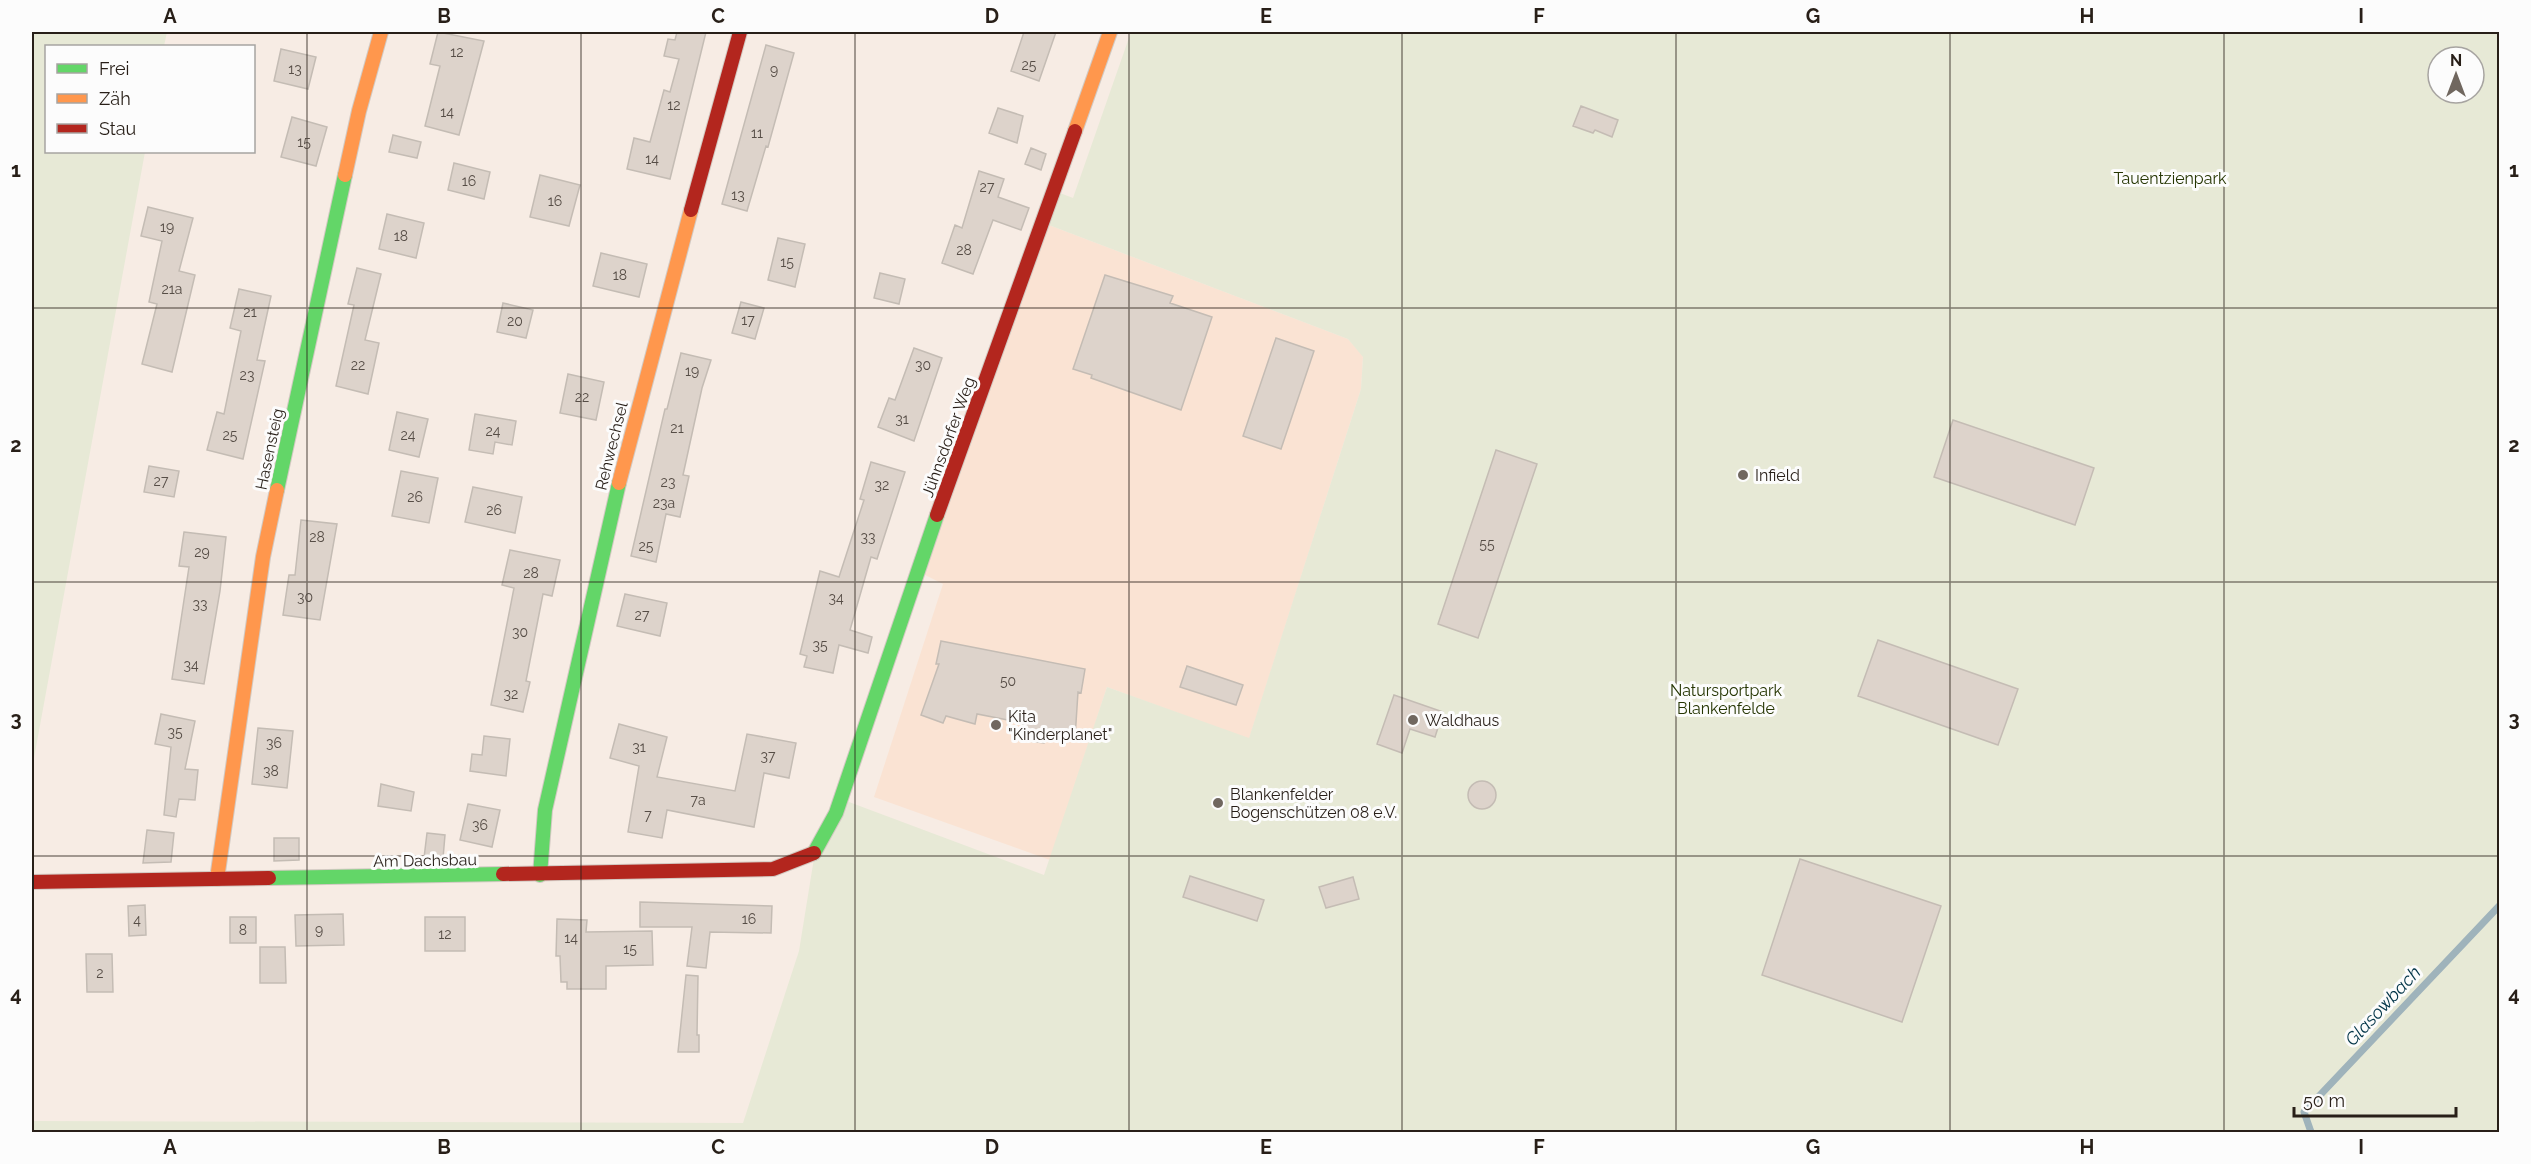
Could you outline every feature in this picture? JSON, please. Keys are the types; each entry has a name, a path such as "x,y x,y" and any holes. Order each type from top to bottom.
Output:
{"street":[{"name":"Hasensteig","path":"217,879 263,557 352,145 381,32"},
{"name":"Rehwechsel","path":"540,875 545,810 606,534 661,318 740,32"},
{"name":"Jühnsdorfer Weg","path":"815,852 836,813 917,571 1110,32"},
{"name":"Am Dachsbau","path":"32,882 540,875 773,869 815,852"}],"shaded area":[{"path":"1041,222 1348,339 1363,356 1361,389 1249,739 1107,687 1050,860 874,797 943,584 917,571"}],"green space":[{"path":"32,32 167,32 164,45 45,45 45,153 145,153 32,769"},
{"path":"1131,32 2499,32 2499,1132 32,1132 32,1121 743,1123 799,951 815,852 841,799 1044,875 1107,687 1249,738 1361,389 1363,357 1348,339 1041,222 1052,190 1073,198"}],"building":[{"path":"438,32 484,41 459,135 425,126 440,66 430,64"},
{"path":"677,32 706,32 670,179 627,169 634,138 650,142 664,90 670,92 679,59 664,56 668,39 675,40"},
{"path":"1024,32 1056,32 1039,81 1011,71"},
{"path":"766,45 794,53 768,147 766,146 747,211 722,204"},
{"path":"281,49 316,57 308,89 274,81"},
{"path":"1581,106 1618,120 1612,137 1595,130 1593,133 1573,126"},
{"path":"998,108 1023,116 1017,143 989,133"},
{"path":"292,117 327,127 316,166 281,157"},
{"path":"393,135 421,142 417,158 389,152"},
{"path":"1031,148 1046,154 1041,170 1025,164"},
{"path":"454,163 490,172 484,199 448,190"},
{"path":"979,171 1004,179 998,197 1029,208 1021,230 993,220 973,274 942,263 955,225 962,228"},
{"path":"540,175 580,185 569,226 530,217"},
{"path":"148,207 193,218 179,271 195,275 172,372 142,364 157,304 149,302 162,241 141,236"},
{"path":"387,214 424,223 416,258 379,249"},
{"path":"778,238 805,244 795,287 768,280"},
{"path":"601,253 647,264 639,297 593,286"},
{"path":"357,268 381,274 365,340 379,343 368,394 336,386 354,305 348,304"},
{"path":"880,273 905,279 899,304 874,298"},
{"path":"1105,275 1173,296 1170,303 1212,317 1181,410 1091,378 1092,375 1073,369"},
{"path":"239,289 271,296 257,360 265,361 243,459 207,450 217,412 224,414 241,331 230,328"},
{"path":"741,302 764,308 755,339 732,333"},
{"path":"503,303 533,310 526,338 497,332"},
{"path":"1276,338 1314,351 1281,449 1243,436"},
{"path":"914,348 942,358 914,441 878,427 889,398 895,400"},
{"path":"681,353 711,360 702,388 683,475 689,476 680,517 666,514 656,562 631,556 665,409 667,409"},
{"path":"568,374 604,382 596,420 560,413"},
{"path":"397,412 428,419 419,457 389,450"},
{"path":"475,414 516,421 512,445 495,442 493,454 469,450"},
{"path":"1953,420 2094,468 2075,525 1934,477"},
{"path":"1496,450 1537,464 1478,638 1438,624"},
{"path":"871,462 905,472 877,559 871,557 850,630 872,637 868,653 839,645 833,673 804,667 807,656 800,654 820,571 839,577 864,500 860,499"},
{"path":"149,466 179,471 174,497 144,492"},
{"path":"401,471 438,478 429,523 392,516"},
{"path":"473,487 522,497 515,533 465,522"},
{"path":"301,520 337,524 320,620 283,615 289,575 295,575"},
{"path":"184,532 226,537 220,591 204,684 172,679 189,567 179,566"},
{"path":"510,550 560,560 552,596 543,594 526,681 530,682 523,712 491,705 514,588 502,585"},
{"path":"625,594 667,603 660,636 617,626"},
{"path":"1878,640 2018,689 1998,745 1858,696"},
{"path":"941,641 1085,669 1081,693 1078,692 1075,738 1045,736 1044,743 1021,740 1023,723 977,714 975,724 946,716 943,723 921,715 939,664 936,664"},
{"path":"1187,666 1243,685 1236,705 1180,687"},
{"name":"Waldhaus","path":"1394,695 1443,712 1435,737 1410,729 1402,753 1377,744"},
{"path":"161,714 195,721 185,769 198,770 195,800 179,799 176,817 164,815 171,747 155,744"},
{"path":"619,724 667,737 657,777 735,791 747,734 796,743 789,778 764,773 754,827 667,810 662,838 628,832 639,766 610,758"},
{"path":"258,728 293,731 287,788 252,784"},
{"path":"484,736 510,739 506,776 470,771 472,754 482,755"},
{"path":"1482,781 1492,785 1496,795 1492,805 1482,809 1472,805 1468,795 1472,785"},
{"path":"381,784 414,792 411,811 378,806"},
{"path":"468,804 500,810 492,847 460,840"},
{"path":"147,830 174,833 171,862 143,863"},
{"path":"427,833 445,835 443,858 424,858"},
{"path":"274,838 299,838 299,860 274,861"},
{"path":"1800,859 1941,906 1902,1022 1762,975"},
{"path":"1190,876 1264,900 1257,921 1183,897"},
{"path":"1353,877 1359,899 1326,908 1319,887"},
{"path":"640,902 772,906 771,933 710,932 706,968 687,966 692,927 640,927"},
{"path":"145,905 146,935 129,936 128,906"},
{"path":"343,914 344,945 296,946 295,915"},
{"path":"230,917 256,917 256,943 230,943"},
{"path":"425,917 465,917 465,951 425,951"},
{"path":"557,919 587,920 586,932 652,931 653,965 606,966 606,989 567,989 567,982 561,982 560,956 556,956"},
{"path":"260,947 285,947 286,983 260,983"},
{"path":"86,954 112,954 113,992 87,992"},
{"path":"686,975 698,976 699,1052 678,1052"}],"waterway":[{"name":"Glasowbach","path":"2311,1132 2304,1112 2500,905"}],"traffic: fast":[{"path":"277,490 345,175"},
{"path":"540,875 545,810 619,483"},
{"path":"814,853 836,813 937,515"},
{"path":"269,878 503,874"}],"traffic: slow":[{"path":"345,175 359,111 381,32"},
{"path":"1075,131 1110,32"},
{"path":"619,483 691,210"},
{"path":"217,879 263,557 277,490"}],"traffic: jam":[{"path":"691,210 740,32"},
{"path":"937,515 1075,131"},
{"path":"503,874 773,869 814,853"},
{"path":"32,882 269,878"}],"place":[{"name":"Infield","path":"1743,475"},
{"name":"Waldhaus","path":"1413,720"},
{"name":"Kita \"Kinderplanet\"","path":"996,725"},
{"name":"Blankenfelder Bogenschützen 08 e.V.","path":"1218,803"}],"park label":[{"name":"Tauentzienpark","path":"2170,178"},
{"name":"Natursportpark Blankenfelde","path":"1726,699"}]}
